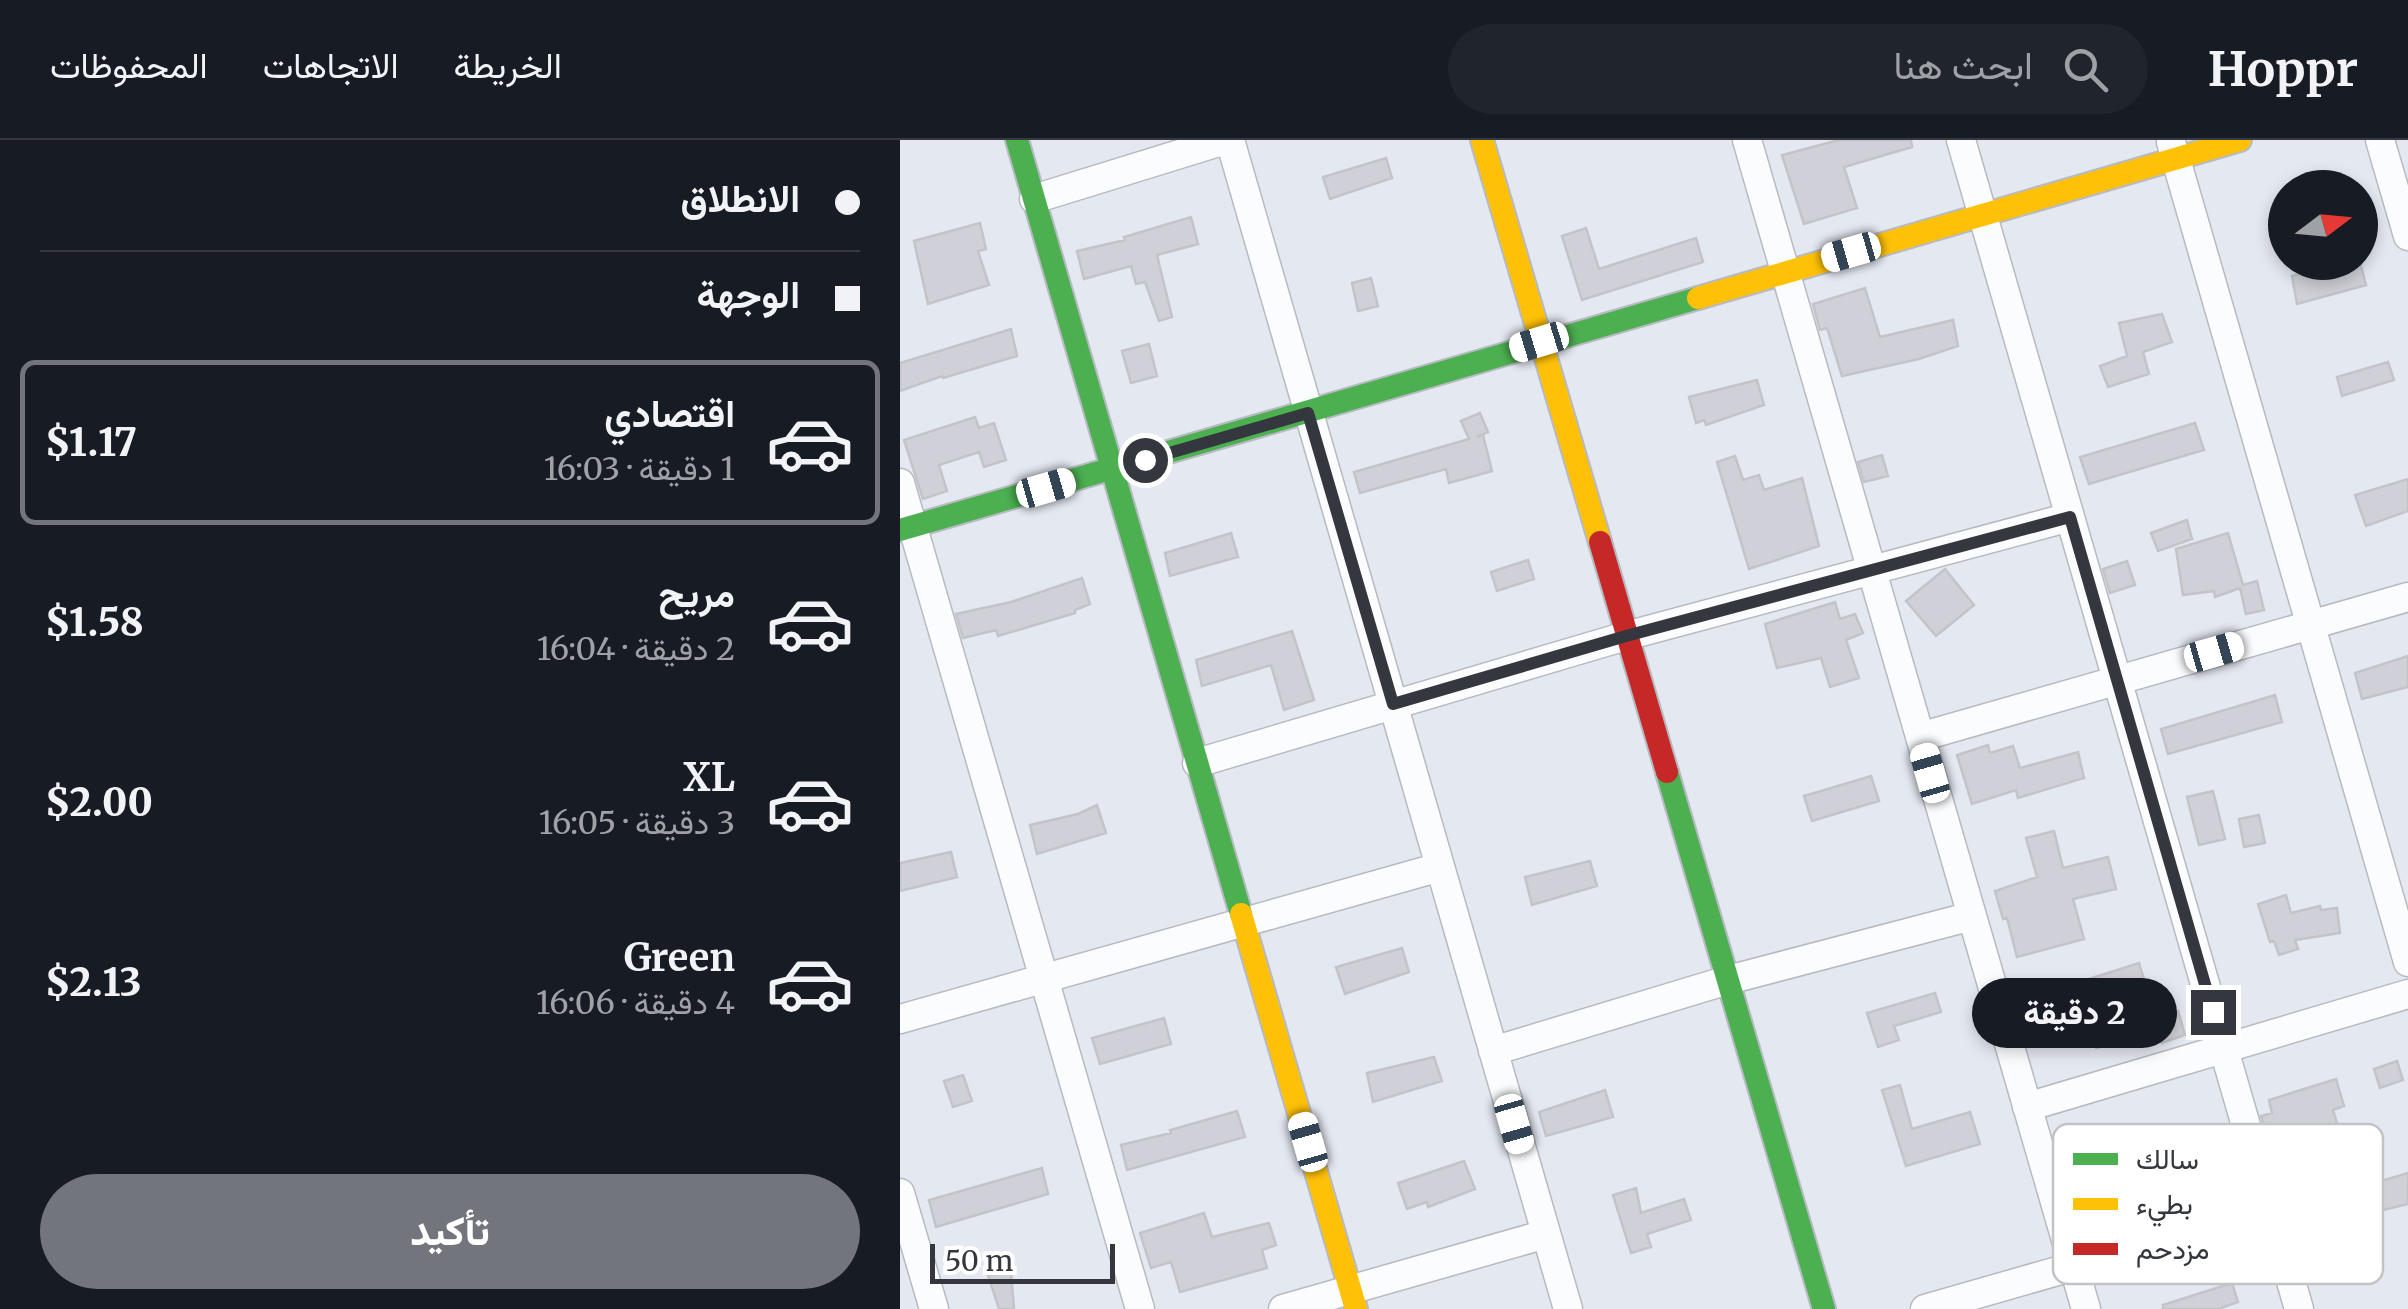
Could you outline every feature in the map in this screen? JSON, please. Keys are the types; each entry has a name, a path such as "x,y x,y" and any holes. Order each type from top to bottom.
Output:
{"street":[{"path":"1017,140 1353,1299"},
{"path":"1034,199 1227,140 1568,1309"},
{"path":"1482,140 1824,1309"},
{"path":"1747,140 2053,1197"},
{"path":"1961,140 2245,1124"},
{"path":"906,528 1982,214 2173,149 2240,140"},
{"path":"2380,140 2408,236"},
{"path":"2173,149 2408,962"},
{"path":"900,483 906,528 1140,1309"},
{"path":"1197,762 1626,636 2070,517"},
{"path":"1920,738 2408,597"},
{"path":"900,1020 1440,866"},
{"path":"1493,1051 1728,980 1972,916"},
{"path":"2027,1107 2408,994"},
{"path":"900,1193 934,1309"},
{"path":"1282,1309 1353,1299 1546,1234"},
{"path":"1925,1309 2053,1272"},
{"path":"2078,1284 2086,1309"},
{"path":"2292,1284 2299,1309"}],"building":[{"path":"1839,140 1911,140 1912,147 1844,167 1857,208 1804,224 1782,155"},
{"path":"1386,158 1392,178 1330,199 1323,177"},
{"path":"1191,217 1198,244 1157,255 1172,317 1159,321 1145,282 1136,284 1131,266 1084,279 1077,251 1125,240 1124,237"},
{"path":"980,223 986,249 978,251 989,285 928,304 914,241"},
{"path":"1586,228 1599,269 1696,238 1703,262 1582,300 1562,236"},
{"path":"1371,278 1378,306 1358,311 1352,283"},
{"path":"2293,280 2365,280 2366,285 2297,304"},
{"path":"1865,288 1880,337 1953,320 1958,346 1842,376 1827,328 1820,330 1813,304"},
{"path":"2162,314 2172,342 2143,352 2149,374 2108,387 2100,366 2127,356 2119,323"},
{"path":"1011,329 1017,356 900,391 900,363"},
{"path":"1149,344 1157,376 1131,383 1122,351"},
{"path":"2388,362 2394,380 2342,396 2337,377"},
{"path":"1757,380 1764,405 1706,425 1704,420 1696,423 1689,397"},
{"path":"1480,413 1488,432 1477,437 1483,435 1492,471 1449,483 1446,469 1360,493 1354,472 1469,439 1461,421"},
{"path":"975,417 979,428 994,423 1006,460 984,467 979,452 939,465 947,491 923,499 904,440"},
{"path":"2195,423 2204,450 2089,484 2080,457"},
{"path":"1882,455 1888,476 1864,482 1858,462"},
{"path":"1735,456 1743,480 1759,475 1764,490 1802,478 1819,546 1749,569 1717,462"},
{"path":"2408,479 2408,511 2366,526 2355,495"},
{"path":"2187,520 2192,539 2158,551 2151,533"},
{"path":"1231,533 1238,557 1170,576 1165,553"},
{"path":"2228,533 2243,585 2257,581 2264,610 2246,614 2240,588 2215,597 2214,591 2183,595 2176,549"},
{"path":"1528,560 1534,579 1497,591 1491,572"},
{"path":"2127,561 2135,585 2110,593 2103,569"},
{"path":"1945,569 1974,605 1936,636 1906,601"},
{"path":"1082,578 1090,604 1075,613 998,636 996,630 963,638 956,614 1011,602"},
{"path":"1835,602 1840,619 1855,614 1863,633 1846,640 1859,678 1830,687 1821,658 1777,668 1765,624"},
{"path":"1292,631 1314,700 1284,710 1271,665 1202,686 1196,660"},
{"path":"2408,656 2408,687 2362,699 2355,673"},
{"path":"2275,695 2282,722 2168,754 2161,729"},
{"path":"1988,745 1990,753 2013,746 2020,768 2078,752 2084,778 2018,798 2016,790 1972,804 1957,755"},
{"path":"1871,776 1879,801 1812,821 1804,796"},
{"path":"2213,791 2225,839 2199,845 2187,797"},
{"path":"1097,805 1106,833 1037,854 1030,825 1078,814"},
{"path":"2259,815 2265,843 2244,847 2239,819"},
{"path":"2054,831 2063,868 2108,857 2116,889 2073,899 2084,939 2017,957 1995,891 2037,877 2026,838"},
{"path":"951,852 957,877 900,891 900,863"},
{"path":"1590,861 1597,886 1532,905 1525,877"},
{"path":"2286,895 2291,913 2320,906 2321,910 2337,908 2340,933 2295,940 2298,949 2279,955 2274,941 2270,942 2258,904"},
{"path":"1402,948 1409,972 1345,994 1336,967"},
{"path":"2139,963 2156,1019 2178,1011 2185,1035 2162,1043 2159,1033 2096,1048 2076,983"},
{"path":"1935,993 1941,1012 1894,1026 1899,1040 1878,1047 1867,1013"},
{"path":"1164,1018 1171,1044 1100,1064 1092,1038"},
{"path":"1434,1057 1442,1081 1373,1102 1367,1073"},
{"path":"2397,1061 2403,1080 2380,1088 2374,1069"},
{"path":"963,1075 972,1101 953,1107 944,1081"},
{"path":"2336,1079 2344,1106 2333,1110 2337,1124 2263,1124 2261,1116 2272,1113 2269,1100"},
{"path":"1900,1085 1912,1129 1970,1112 1980,1144 1906,1166 1882,1090"},
{"path":"1605,1090 1613,1117 1546,1136 1539,1112"},
{"path":"1237,1111 1245,1137 1127,1170 1121,1145"},
{"path":"1464,1161 1475,1189 1428,1207 1427,1202 1407,1209 1398,1183"},
{"path":"1042,1168 1048,1194 936,1227 929,1200"},
{"path":"2408,1173 2408,1204 2383,1210 2383,1180"},
{"path":"1636,1188 1641,1213 1684,1199 1691,1220 1647,1234 1651,1247 1631,1253 1613,1195"},
{"path":"1204,1213 1212,1237 1269,1223 1276,1245 1262,1250 1267,1268 1180,1292 1171,1262 1151,1268 1140,1233"},
{"path":"1011,1273 1014,1309 999,1309 988,1275"},
{"path":"2229,1284 2232,1284 2238,1302 2218,1309 2163,1309 2163,1305"}],"traffic: fast":[{"path":"1017,140 1241,914"},
{"path":"900,530 1698,298"},
{"path":"1667,772 1824,1309"}],"traffic: slow":[{"path":"1482,140 1600,542"},
{"path":"1698,298 2240,140"},
{"path":"1241,914 1356,1309"}],"traffic: jam":[{"path":"1600,542 1667,772"}],"route":[{"path":"1145,460 1308,413 1393,704 1626,636 2070,517 2213,1012"}]}
